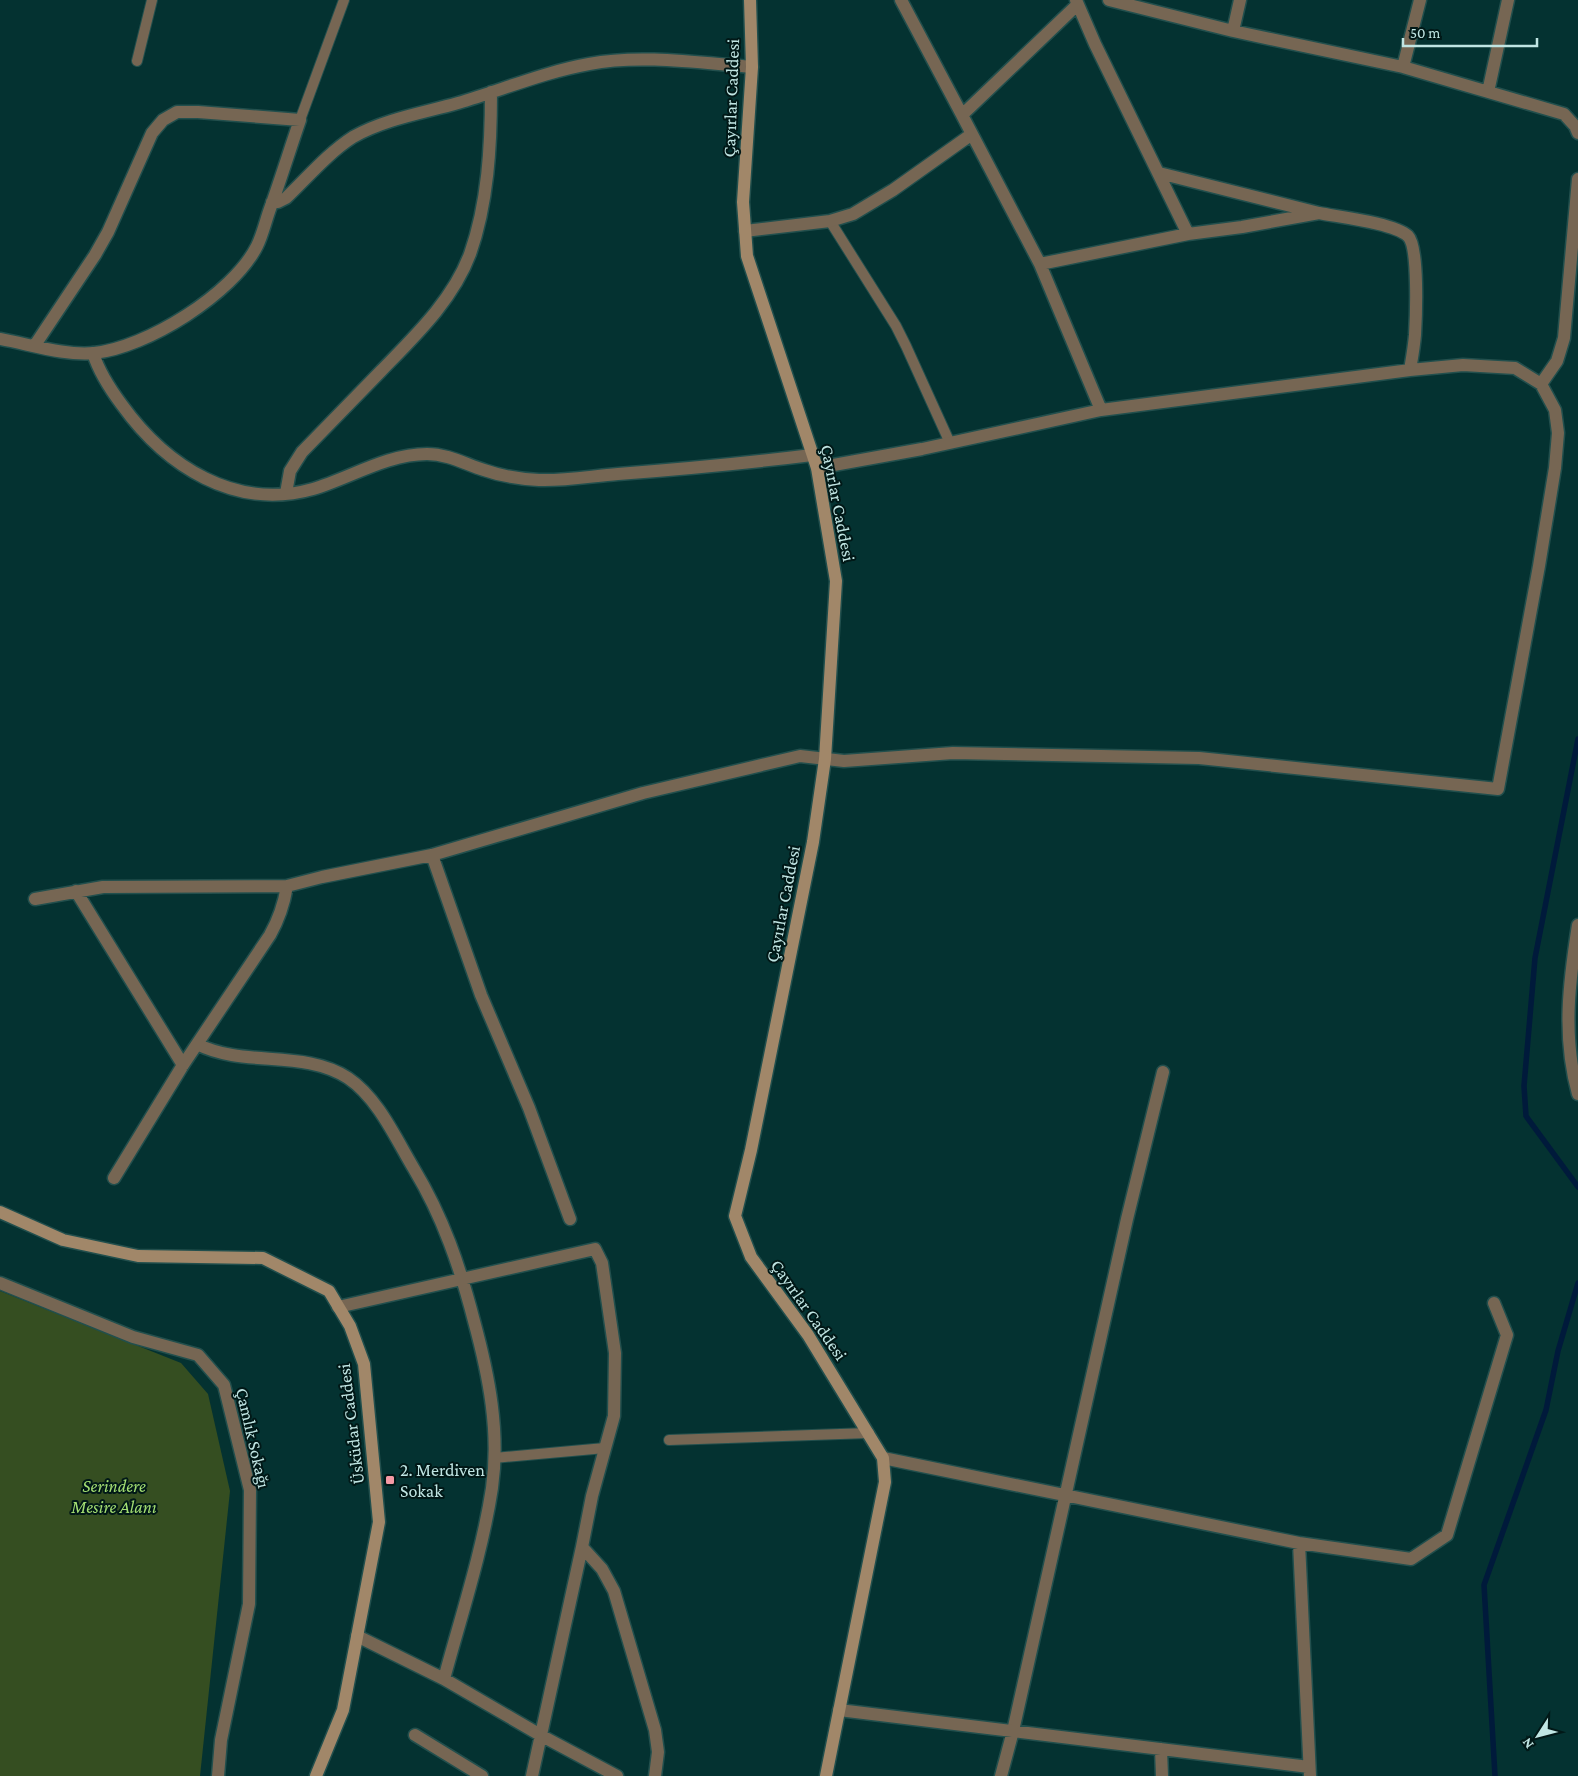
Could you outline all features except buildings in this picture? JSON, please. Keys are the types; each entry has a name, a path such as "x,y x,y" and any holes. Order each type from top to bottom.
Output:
{"street":[{"name":"Çayırlar Caddesi","path":"750,0 752,67 743,202 747,256 817,468 836,582 825,759 813,842 753,1141 735,1216 751,1257 808,1335 869,1433 883,1458 885,1482 826,1776"},
{"path":"901,0 1040,264 1101,410"},
{"path":"1109,0 1233,31 1403,68 1488,92 1564,114 1578,133"},
{"path":"1233,31 1240,0"},
{"path":"1403,68 1420,0"},
{"path":"1488,92 1508,0"},
{"path":"962,115 1076,2 1188,234"},
{"path":"272,202 278,202 286,198 341,146 365,131 381,124 564,69 614,60 752,67"},
{"path":"286,493 290,471 302,452 426,323 442,303 466,263 477,229 486,178 490,140 491,92"},
{"path":"0,339 61,351 93,353 116,350 132,344 189,314 210,300 243,267 257,246 300,120 177,112 163,120 152,133 108,232 95,255 35,345"},
{"path":"745,231 830,221 853,214 893,190 972,134"},
{"path":"1159,173 1319,213 1386,227 1408,236 1413,244 1415,267 1415,336 1410,370"},
{"path":"1541,384 1557,361 1564,338 1578,179"},
{"path":"1040,264 1188,234 1242,227 1319,213"},
{"path":"93,353 98,369 111,391 147,437 179,464 197,475 235,489 254,493 286,493 313,489 415,454 441,455 501,475 541,480 709,468 812,455"},
{"path":"36,899 103,887 287,886 432,855 643,793 800,756 844,761 953,753 1199,758 1498,789 1555,468 1558,433 1556,410 1541,384 1516,368 1463,365 1410,370 1101,410 817,468"},
{"path":"432,855 481,995 529,1108 570,1219"},
{"path":"114,1178 183,1065 270,936 278,921 287,886"},
{"path":"76,891 183,1065"},
{"path":"1578,925 1569,1054 1578,1094"},
{"path":"197,1044 208,1050 227,1055 317,1065 336,1072 358,1086 376,1106 424,1185 452,1245 486,1366 493,1411 494,1458 492,1487 484,1531 444,1679"},
{"path":"1001,1776 1013,1731 1127,1219 1163,1072"},
{"name":"Üsküdar Caddesi","path":"0,1212 63,1240 138,1256 263,1258 329,1291 350,1326 364,1364 379,1522 343,1710 316,1776"},
{"path":"338,1307 595,1249 602,1263 615,1353 614,1416 592,1496 532,1776"},
{"name":"Çamlık Sokağı","path":"0,1283 132,1337 198,1355 224,1385 250,1490 249,1604 221,1740 218,1776"},
{"path":"883,1458 1299,1543 1411,1559 1446,1535 1507,1335 1494,1303"},
{"path":"839,1710 1161,1750 1310,1771 1299,1543"},
{"path":"582,1547 602,1569 614,1591 655,1730 658,1752 655,1776"},
{"path":"357,1636 444,1679 542,1736 617,1776"},
{"path":"415,1735 482,1776"},
{"path":"1161,1750 1162,1776"}],"lane":[{"path":"137,61 152,0"},
{"path":"300,120 344,0"},
{"path":"830,221 900,333 950,442"},
{"path":"669,1440 869,1433"},
{"path":"494,1458 605,1448"}],"green space":[{"name":"Serindere Mesire Alanı","path":"0,1291 181,1363 208,1394 230,1491 200,1776 0,1776"}],"waterway":[{"path":"1578,739 1535,958 1524,1086 1526,1116 1578,1187"},
{"path":"1495,1776 1484,1585 1546,1410 1558,1351 1578,1283"}],"place":[{"name":"2. Merdiven Sokak","path":"390,1480"}]}
